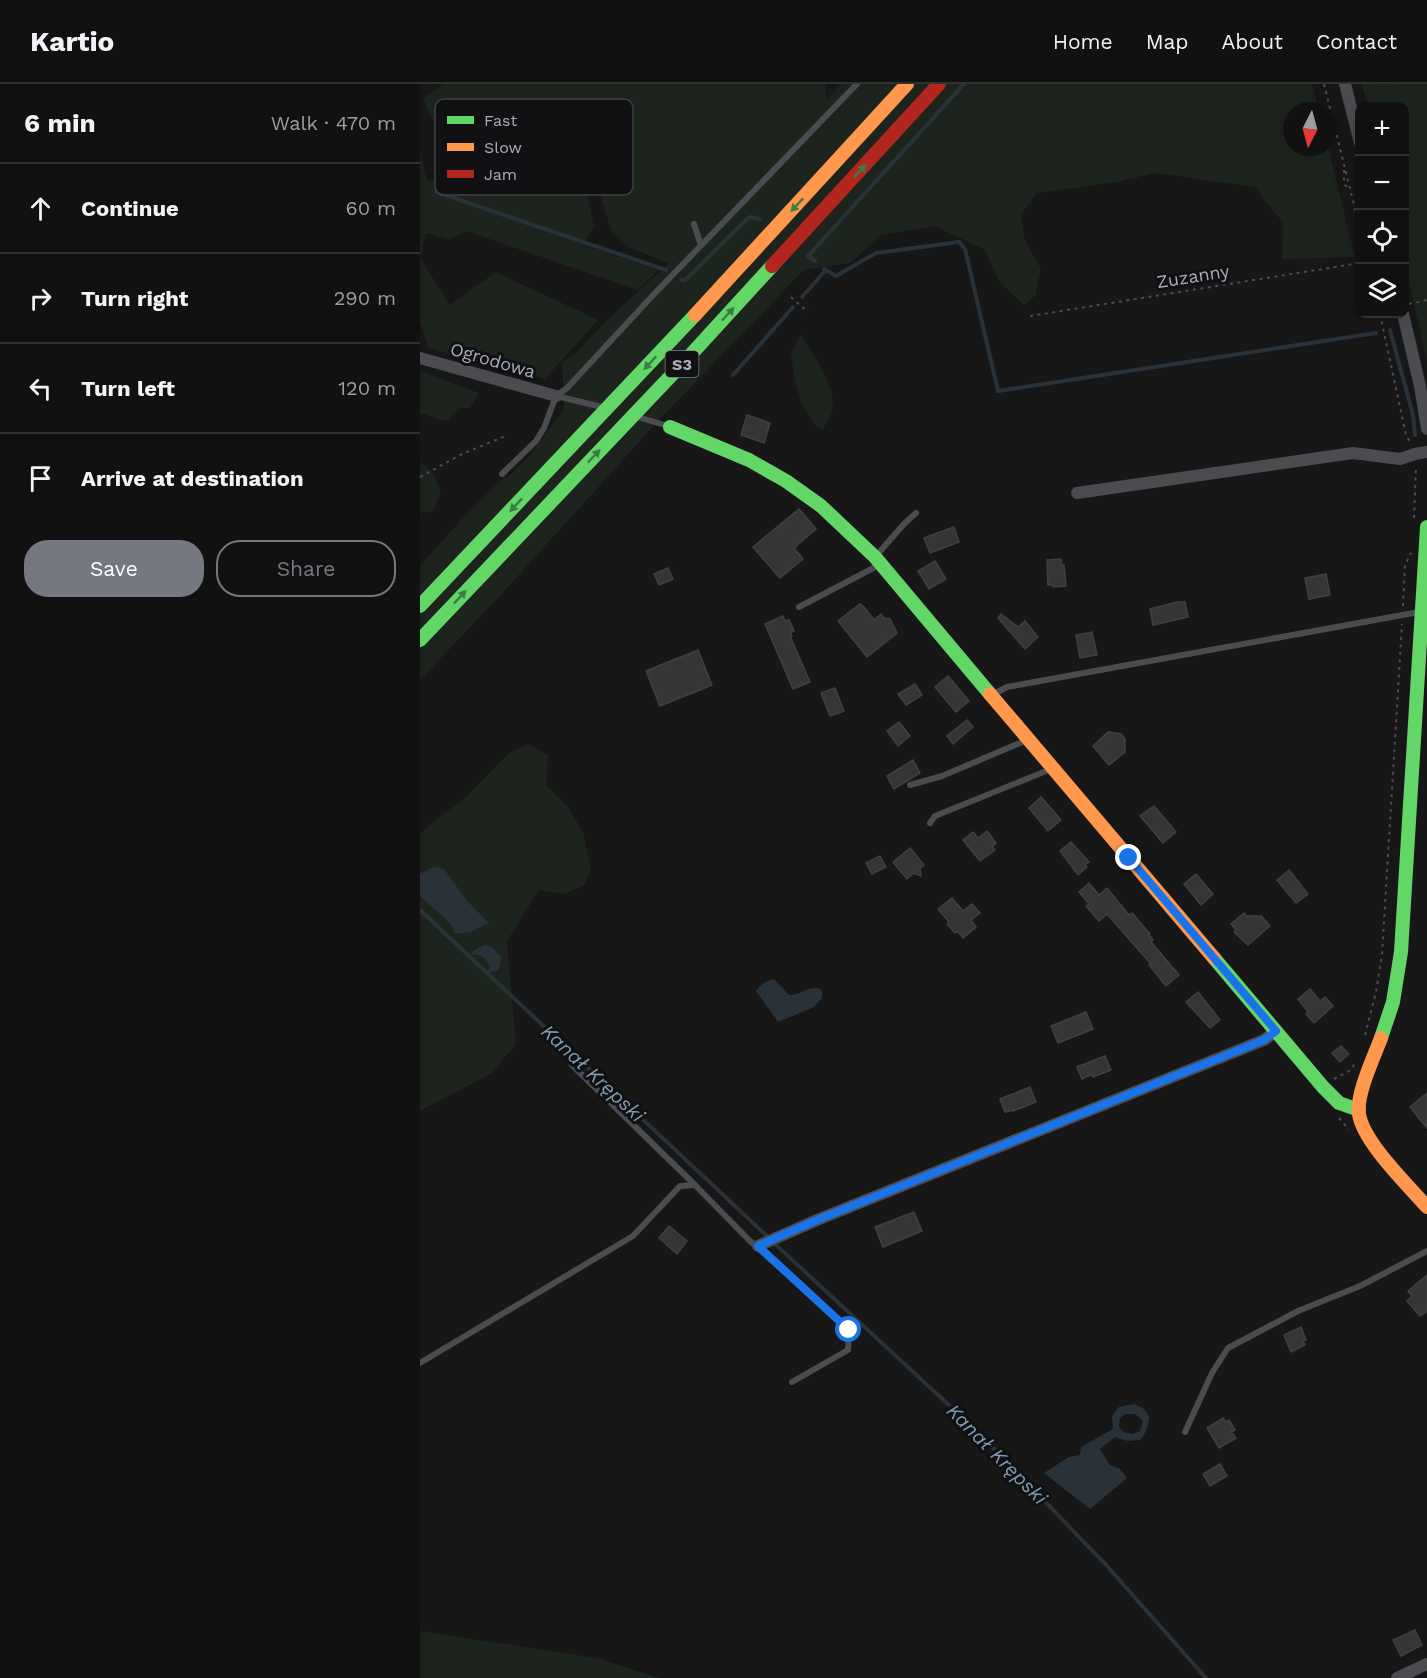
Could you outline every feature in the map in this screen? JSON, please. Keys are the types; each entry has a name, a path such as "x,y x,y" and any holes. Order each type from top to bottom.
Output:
{"main road":[{"name":"S3","path":"420,606 610,410 907,84"},
{"name":"S3","path":"420,640 939,84"},
{"path":"670,427 737,453 778,476 821,506 878,561 1323,1087 1339,1103 1359,1110"},
{"path":"1420,527 1423,611 1400,963 1391,1008 1363,1089 1359,1110 1362,1126 1370,1140 1427,1207"}],"street":[{"path":"1345,84 1355,126"},
{"path":"1404,318 1420,386 1427,429"},
{"name":"Ogrodowa","path":"420,358 556,396"},
{"path":"1077,493 1353,453 1400,459 1421,453"},
{"path":"758,1246 817,1220 1264,1040 1276,1031"},
{"path":"1397,1678 1427,1664"}],"lane":[{"path":"502,474 540,436 556,396 567,388 857,84"},
{"path":"694,224 701,245"},
{"path":"556,396 610,410"},
{"path":"629,415 670,427"},
{"path":"799,607 878,561 916,513"},
{"path":"992,695 1007,687 1199,650 1423,611"},
{"path":"910,785 942,776 1030,739"},
{"path":"930,823 935,816 1054,767"},
{"path":"572,1065 749,1240 849,1330 848,1350 792,1382"},
{"path":"420,1363 633,1236 680,1186 695,1185"},
{"path":"1185,1431 1212,1372 1228,1348 1298,1311 1360,1286 1427,1251"}],"path":[{"path":"1324,84 1344,167 1344,184 1350,191 1355,212"},
{"name":"Zuzanny","path":"1030,316 1355,264"},
{"path":"791,297 808,312"},
{"path":"1409,304 1427,300"},
{"path":"1381,318 1406,435 1421,453 1417,477 1420,527"},
{"path":"420,477 462,454 508,435"},
{"path":"1363,1041 1376,993 1382,955 1405,564 1412,550"},
{"path":"1323,1087 1351,1070 1357,1058"}],"shaded area":[{"path":"443,84 825,84 826,100 841,84 1312,84 1317,102 1283,102 1283,156 1330,156 1355,257 1282,259 1283,223 1255,187 1155,173 1117,182 1037,193 1021,215 1025,240 1041,269 1035,296 1024,305 1000,283 984,249 934,226 881,235 850,263 804,270 661,418 420,680 420,566 460,521 533,451 564,410 562,362 576,353 606,321 669,263 628,247 611,230 600,195 633,195 633,99 435,99 435,126 423,99"},
{"path":"1362,84 1427,84 1427,361 1409,282 1409,102 1367,102"},
{"path":"420,152 427,181 435,180 435,195 588,195 594,227 582,244 658,270 638,290 466,231 450,239 426,233 420,258"},
{"path":"420,258 450,305 496,272 598,320 545,379 428,348 420,320"},
{"path":"801,335 823,372 831,393 832,412 823,429 815,425 802,404 795,381 791,353"},
{"path":"420,371 479,393 470,408 461,408 446,421 420,413"},
{"path":"420,462 431,470 441,492 432,512 420,513"},
{"path":"528,744 548,755 546,785 568,807 583,832 591,868 584,886 564,894 539,890 507,941 516,1044 492,1073 420,1111 420,833 466,797 508,754"},
{"path":"434,867 444,869 467,901 489,923 471,932 455,934 450,923 420,896 420,874"},
{"path":"485,945 492,947 501,957 499,970 487,973 490,967 485,958 476,954 470,956 474,950"},
{"path":"774,979 789,995 818,988 822,990 822,998 814,1007 778,1022 756,991 764,983"},
{"path":"1134,1404 1143,1408 1149,1416 1148,1426 1140,1440 1128,1441 1115,1437 1100,1449 1110,1465 1120,1469 1127,1478 1090,1509 1044,1473 1069,1457 1080,1455 1081,1447 1113,1429 1112,1416 1119,1407","holes":["1125,1414 1135,1414 1143,1421 1140,1431 1132,1434 1123,1432 1119,1427 1120,1418"]},
{"path":"420,1631 597,1658 659,1678 420,1678"}],"building":[{"path":"747,415 770,423 764,443 741,435"},
{"path":"799,509 816,529 794,548 803,559 780,578 753,547"},
{"path":"954,527 959,542 930,553 924,538"},
{"path":"1061,559 1064,565 1066,586 1053,587 1053,585 1048,585 1047,560"},
{"path":"935,561 946,579 929,589 918,571"},
{"path":"668,568 673,579 659,585 654,574"},
{"path":"1326,574 1330,595 1309,599 1305,578"},
{"path":"1185,602 1188,617 1153,625 1150,609"},
{"path":"860,604 874,620 881,614 884,618 890,619 897,633 867,657 838,621"},
{"path":"1001,614 1018,627 1025,621 1038,637 1025,649 998,618"},
{"path":"783,616 785,621 789,620 794,631 790,633 792,636 790,636 810,682 793,689 765,624"},
{"path":"1092,632 1097,655 1080,658 1076,635"},
{"path":"698,650 712,685 660,706 646,671"},
{"path":"948,676 969,701 956,712 935,687"},
{"path":"915,684 922,695 906,705 898,694"},
{"path":"835,688 844,711 830,716 821,693"},
{"path":"967,720 973,727 953,744 947,736"},
{"path":"899,722 910,736 898,746 887,731"},
{"path":"1108,732 1121,734 1125,739 1125,752 1109,765 1093,746"},
{"path":"913,760 920,773 894,789 887,776"},
{"path":"1041,797 1061,820 1048,831 1029,808"},
{"path":"1154,806 1176,832 1163,843 1140,816"},
{"path":"987,831 996,843 992,847 995,850 980,861 963,840 973,832 978,838"},
{"path":"1071,842 1089,862 1078,875 1060,851"},
{"path":"910,848 924,865 920,868 921,876 914,873 907,879 893,862"},
{"path":"880,856 886,867 872,874 866,863"},
{"path":"1289,870 1308,894 1296,903 1277,880"},
{"path":"1196,874 1213,894 1201,905 1184,884"},
{"path":"1089,883 1099,895 1107,888 1129,915 1132,913 1150,934 1153,940 1151,942 1179,975 1166,986 1149,965 1151,964 1107,914 1099,921 1086,906 1089,904 1079,892"},
{"path":"952,898 963,911 972,904 980,913 971,920 976,927 963,938 947,924 949,922 938,909"},
{"path":"1244,913 1246,916 1261,916 1270,926 1248,945 1234,932 1236,930 1231,924"},
{"path":"1310,989 1320,1001 1325,997 1333,1006 1314,1023 1298,999"},
{"path":"1198,992 1220,1020 1210,1028 1186,1002"},
{"path":"1086,1012 1093,1029 1058,1043 1051,1026"},
{"path":"1341,1046 1349,1054 1340,1062 1332,1053"},
{"path":"1105,1056 1111,1070 1093,1077 1092,1074 1082,1079 1077,1067"},
{"path":"1030,1087 1036,1102 1005,1112 1000,1099"},
{"path":"1427,1093 1427,1128 1410,1107"},
{"path":"914,1212 922,1231 883,1247 875,1227"},
{"path":"669,1226 687,1241 677,1254 659,1238"},
{"path":"1427,1275 1427,1311 1420,1316 1407,1301 1412,1296 1408,1291"},
{"path":"1301,1327 1306,1340 1303,1341 1305,1345 1291,1352 1284,1335"},
{"path":"1223,1418 1226,1422 1229,1420 1235,1430 1231,1432 1236,1438 1219,1448 1207,1428"},
{"path":"1220,1464 1227,1476 1210,1486 1203,1474"},
{"path":"1415,1630 1422,1645 1401,1656 1393,1640"}],"waterway":[{"path":"815,261 808,256 964,84"},
{"path":"445,195 666,270"},
{"path":"681,280 685,280 750,217 760,219"},
{"path":"824,269 836,276 876,253 959,242 965,249 998,391 1376,333"},
{"path":"802,297 826,270"},
{"path":"733,375 793,307"},
{"path":"1390,330 1413,415 1415,435"},
{"name":"Kanał Krępski","path":"420,910 767,1236"},
{"name":"Kanał Krępski","path":"775,1244 978,1432 1107,1566 1206,1678"}],"traffic: fast":[{"path":"420,640 772,266"},
{"path":"420,606 695,315"},
{"path":"670,427 749,460 786,481 821,506 875,557 990,694"},
{"path":"1381,1038 1393,1002 1401,952 1427,527"},
{"path":"1214,958 1323,1087 1339,1103 1359,1110"}],"traffic: slow":[{"path":"695,315 907,84"},
{"path":"990,694 1214,958"},
{"path":"1381,1038 1360,1096 1359,1114 1362,1125 1377,1150 1427,1207"}],"traffic: jam":[{"path":"772,266 939,84"}],"route":[{"path":"849,1330 758,1246 817,1220 1264,1040 1276,1031 1129,858"}]}
